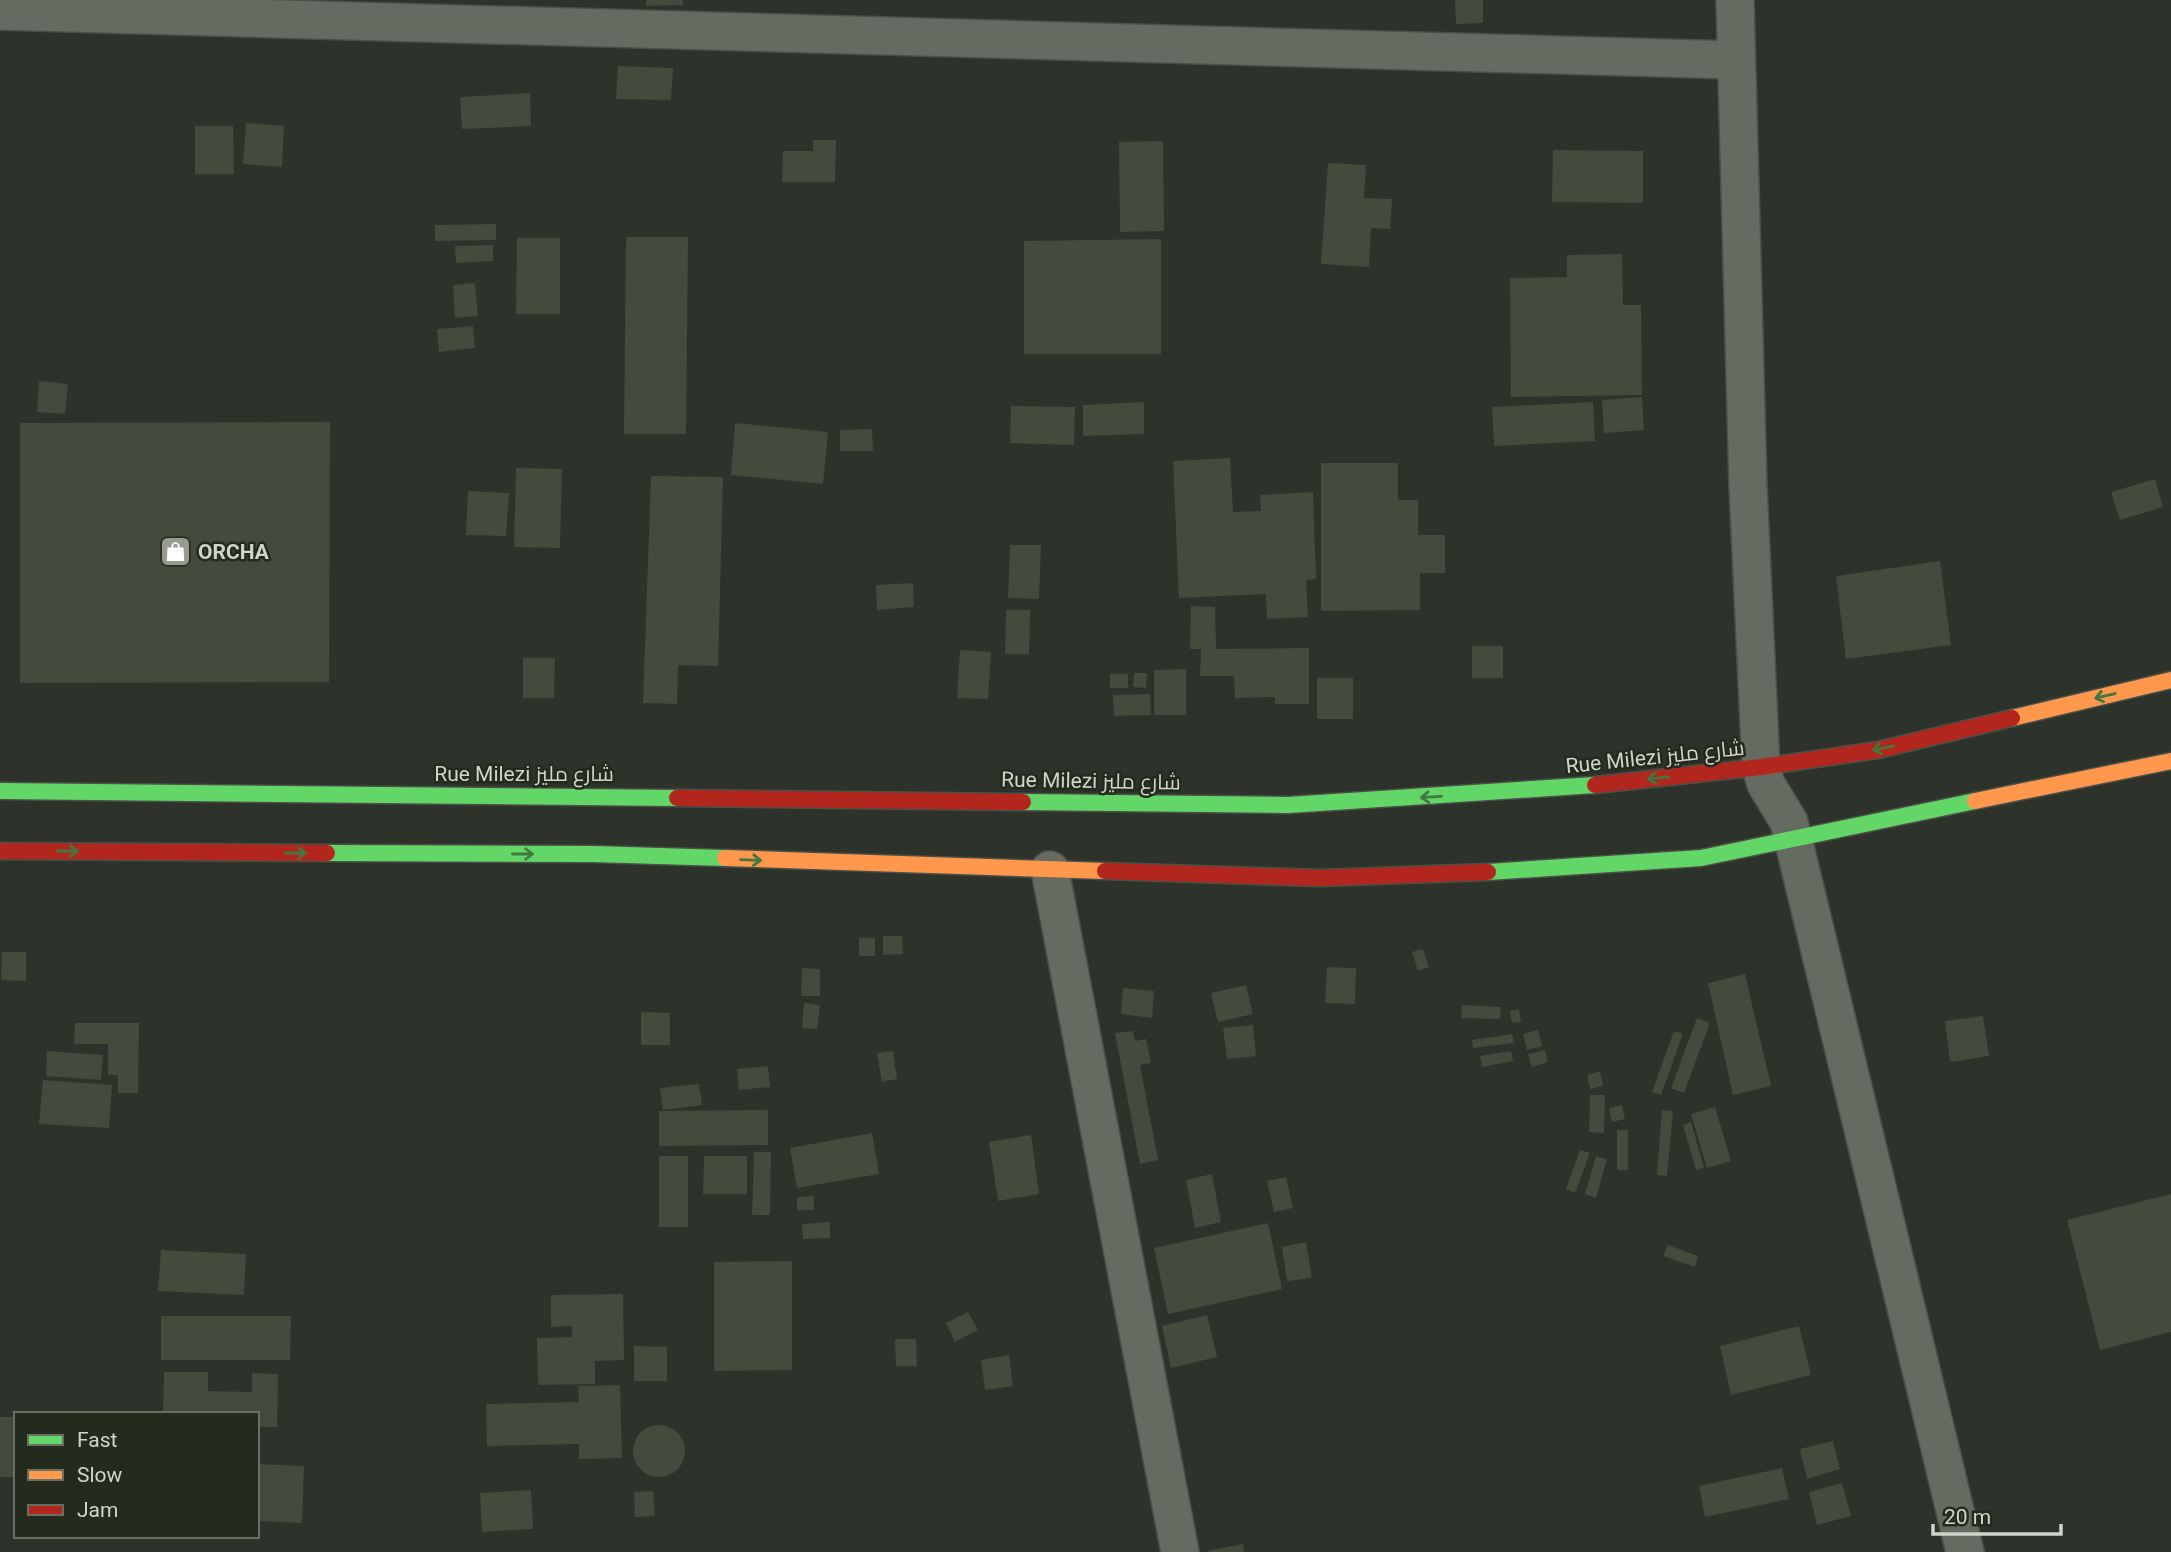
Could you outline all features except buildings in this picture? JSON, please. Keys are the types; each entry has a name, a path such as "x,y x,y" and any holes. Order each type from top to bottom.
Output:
{"street":[{"path":"1735,0 1734,60 1748,486 1761,767 1766,784 1789,822 1965,1552"},
{"path":"0,12 1734,60"},
{"name":"Rue Milezi شارع مليز","path":"0,791 1288,805 1537,791 1761,767 1878,750 2171,680"},
{"path":"0,851 593,854 1320,878 1508,871 1701,858 2171,761"},
{"path":"1051,870 1180,1552"}],"traffic: fast":[{"path":"1023,802 1288,805 1595,785"},
{"path":"0,791 677,798"},
{"path":"1488,872 1701,858 1975,801"},
{"path":"327,853 593,854 725,858"}],"traffic: slow":[{"path":"2012,718 2171,680"},
{"path":"1975,801 2171,761"},
{"path":"725,858 1105,871"}],"traffic: jam":[{"path":"1595,785 1761,767 1878,750 2012,718"},
{"path":"677,798 1023,802"},
{"path":"0,851 327,853"},
{"path":"1105,871 1320,878 1488,872"}],"place":[{"name":"ORCHA","path":"175,552"}]}
